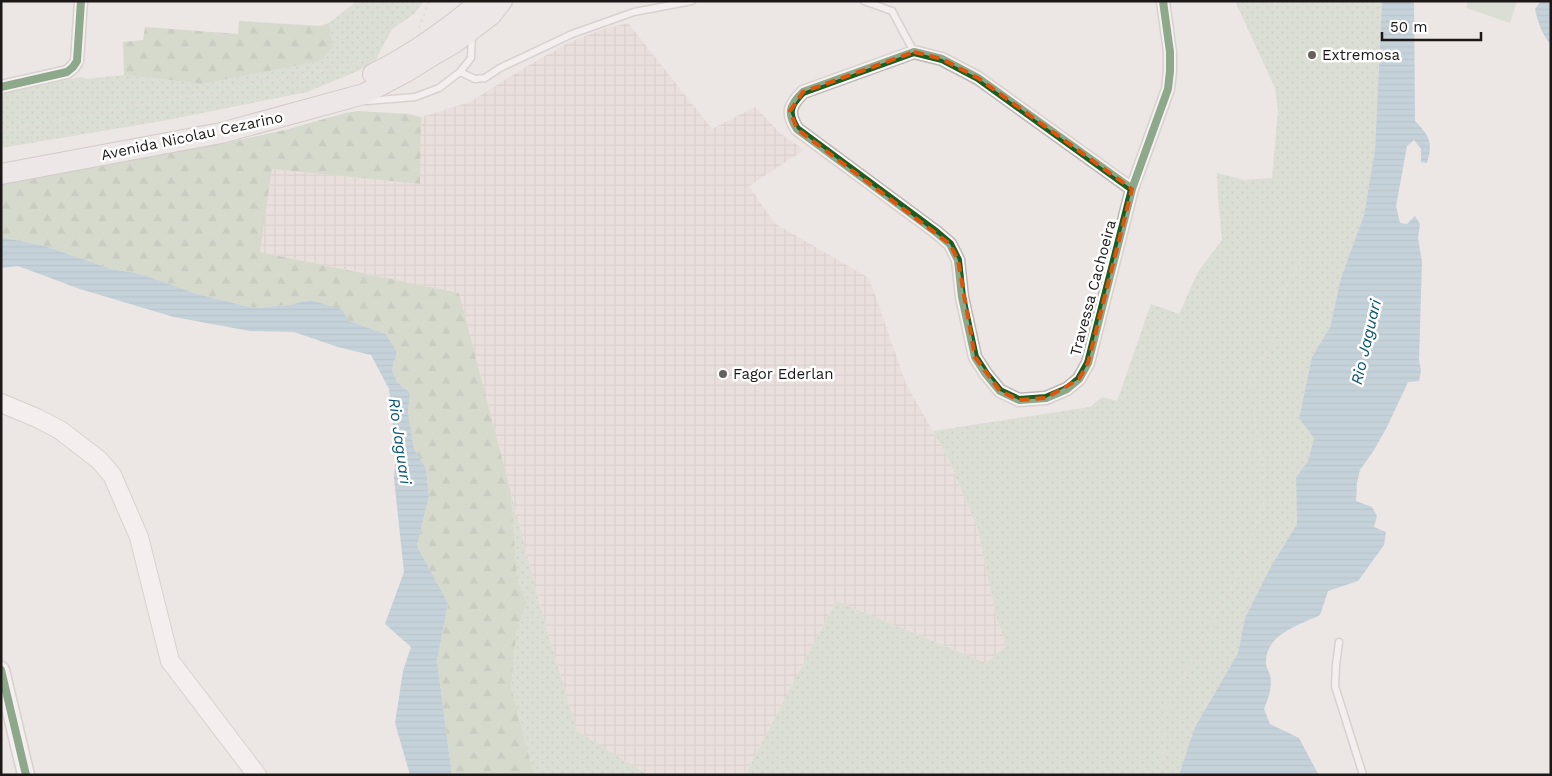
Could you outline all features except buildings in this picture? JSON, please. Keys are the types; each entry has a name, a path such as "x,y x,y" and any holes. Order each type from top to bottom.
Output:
{"main road":[{"name":"Avenida Nicolau Cezarino","path":"1,174 221,133 364,94 406,72 454,43 472,30 491,6"},
{"name":"Avenida Nicolau Cezarino","path":"1,161 221,120 295,102 328,90 354,84 388,67 453,24 491,6"},
{"path":"5,406 37,418 60,430 99,460 112,475 139,537 170,661 257,775"}],"street":[{"path":"1,87 67,72 73,67 77,61 82,1"},
{"path":"491,6 506,1"},
{"name":"Travessa Cachoeira","path":"914,52 803,92 795,100 790,111 791,119 797,130 950,244 958,260 962,297 975,357 1000,391 1019,400 1046,398 1067,389 1079,379 1088,362 1132,189 1168,89 1170,52 1163,1"},
{"path":"914,52 942,59 978,78 1132,189"},
{"path":"1,670 26,775"}],"lane":[{"path":"460,72 475,79 485,78 500,68 572,34 634,12 692,1"},
{"path":"864,1 892,12 914,52"},
{"path":"328,103 415,97 439,88 460,72 470,58 472,30"},
{"path":"1339,642 1335,686 1363,775"}],"path":[{"path":"412,32 420,27 429,1"},
{"path":"1,131 311,73 352,64 367,58"},
{"path":"1162,767 1165,712 1179,682 1208,636 1215,615 1234,586 1263,504 1264,478 1249,383 1272,343 1280,304 1303,255"}],"highlighted area":[{"path":"914,52 942,59 978,78 1132,189 1088,363 1079,379 1046,398 1019,400 1000,391 975,357 958,260 950,244 797,129 790,111 803,92"}],"shaded area":[{"path":"628,23 712,129 755,107 781,134 804,150 749,186 774,223 869,278 906,384 948,458 977,527 997,619 1005,641 1004,648 986,663 836,601 745,775 648,775 577,731 541,609 459,293 260,252 272,169 419,184 421,117 470,102 570,42 601,30"}],"green space":[{"path":"357,1 424,1 414,14 392,29 376,59 358,71 307,92 162,121 1,148 1,94 81,77 86,79 124,75 203,84 319,61 333,47 329,23"},
{"path":"1235,1 1272,1 1275,4 1277,1 1382,1 1375,150 1364,215 1341,278 1330,327 1312,357 1299,417 1314,437 1308,461 1296,477 1297,524 1270,568 1245,618 1238,653 1195,727 1179,775 745,775 836,601 986,663 1004,648 1005,641 997,619 977,527 948,458 933,431 1090,407 1102,397 1117,401 1151,304 1179,314 1198,272 1222,240 1217,173 1244,180 1272,178 1278,110 1275,88"},
{"path":"1468,1 1517,1 1510,23 1466,8"},
{"path":"239,21 321,26 329,23 333,47 320,61 203,84 124,75 123,42 143,40 145,27 238,34"},
{"path":"358,111 409,114 421,117 420,184 272,169 260,252 459,293 511,493 517,579 527,603 517,629 511,687 534,775 452,775 437,661 448,603 417,546 429,496 426,469 414,450 408,412 410,393 397,382 392,370 397,352 386,334 349,321 312,300 289,305 254,308 197,294 141,274 111,269 45,246 1,237 1,181 220,144 285,130"},
{"path":"511,493 541,609 577,731 648,775 534,775 511,687 517,629 527,603 517,579"}],"water":[{"name":"Rio Jaguari","path":"1382,1 1414,1 1415,121 1424,131 1430,144 1427,163 1421,162 1421,149 1414,140 1407,146 1396,206 1400,223 1407,224 1415,216 1420,224 1418,238 1422,262 1419,360 1421,371 1419,381 1408,382 1387,427 1360,470 1357,483 1356,501 1372,507 1377,516 1374,527 1386,532 1384,545 1358,581 1328,591 1320,615 1284,632 1277,638 1267,654 1266,665 1271,684 1264,709 1270,724 1299,738 1317,772 1321,775 1179,775 1195,727 1238,653 1245,618 1270,568 1297,524 1296,477 1308,461 1314,438 1299,418 1312,357 1330,327 1341,278 1364,215 1375,150"},
{"path":"1541,1 1551,1 1551,45 1541,28 1535,9"},
{"name":"Rio Jaguari","path":"1,237 45,246 111,269 141,274 197,294 254,308 289,305 311,300 342,310 349,321 386,334 397,352 392,370 397,382 410,393 408,412 414,449 426,469 429,496 417,546 448,603 437,661 452,775 410,775 395,723 403,671 411,647 385,624 404,572 394,478 396,457 389,389 371,355 338,347 294,332 250,331 174,317 80,289 18,266 1,268"}],"cycle path":[{"path":"1,87 67,72 73,67 77,61 81,1"},
{"path":"1132,189 978,78 942,59 914,52 803,92 795,101 791,110 797,129 950,244 958,260 962,297 975,357 1000,391 1019,400 1046,398 1067,389 1079,379 1088,363 1132,189 1168,89 1170,52 1163,1"},
{"path":"1,670 26,775"}],"place":[{"name":"Extremosa","path":"1312,55"},
{"name":"Fagor Ederlan","path":"723,374"}]}
